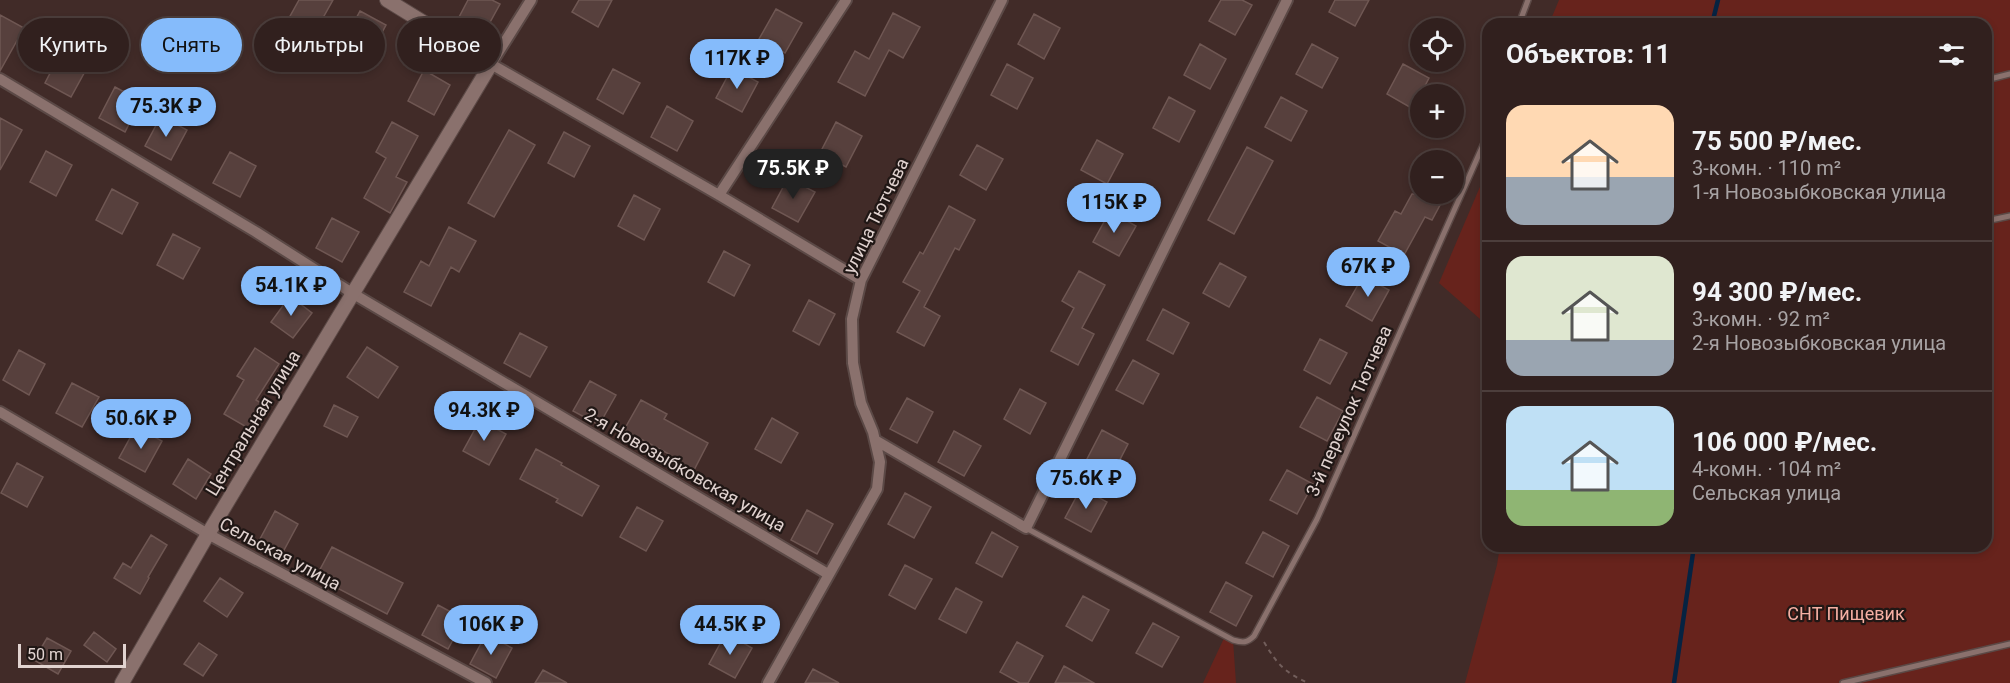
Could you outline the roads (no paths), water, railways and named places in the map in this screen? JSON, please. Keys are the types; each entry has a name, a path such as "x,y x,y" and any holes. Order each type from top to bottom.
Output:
{"street":[{"path":"387,0 416,18"},
{"name":"Центральная улица","path":"501,48 531,0"},
{"path":"719,195 846,0"},
{"name":"улица Тютчева","path":"768,683 877,489 880,462 875,440 861,403 853,363 852,319 861,280 1002,0"},
{"path":"875,440 1026,528 1287,0"},
{"path":"501,70 861,280"},
{"name":"Центральная улица","path":"122,683 208,534 486,72"},
{"name":"2-я Новозыбковская улица","path":"0,79 256,232 352,293 828,574"},
{"name":"Сельская улица","path":"0,412 208,534 486,683"}],"lane":[{"path":"1521,18 1528,0"},
{"path":"1992,79 2010,75"},
{"name":"3-й переулок Тютчева","path":"1026,528 1233,640 1248,642 1257,630 1317,519 1482,148"},
{"path":"1992,220 2010,216"},
{"path":"1843,683 2010,644"}],"waterway":[{"path":"1714,18 1718,0"},
{"path":"1674,683 1693,552"}],"park label":[{"name":"СНТ Пищевик","path":"1846,614"}]}
